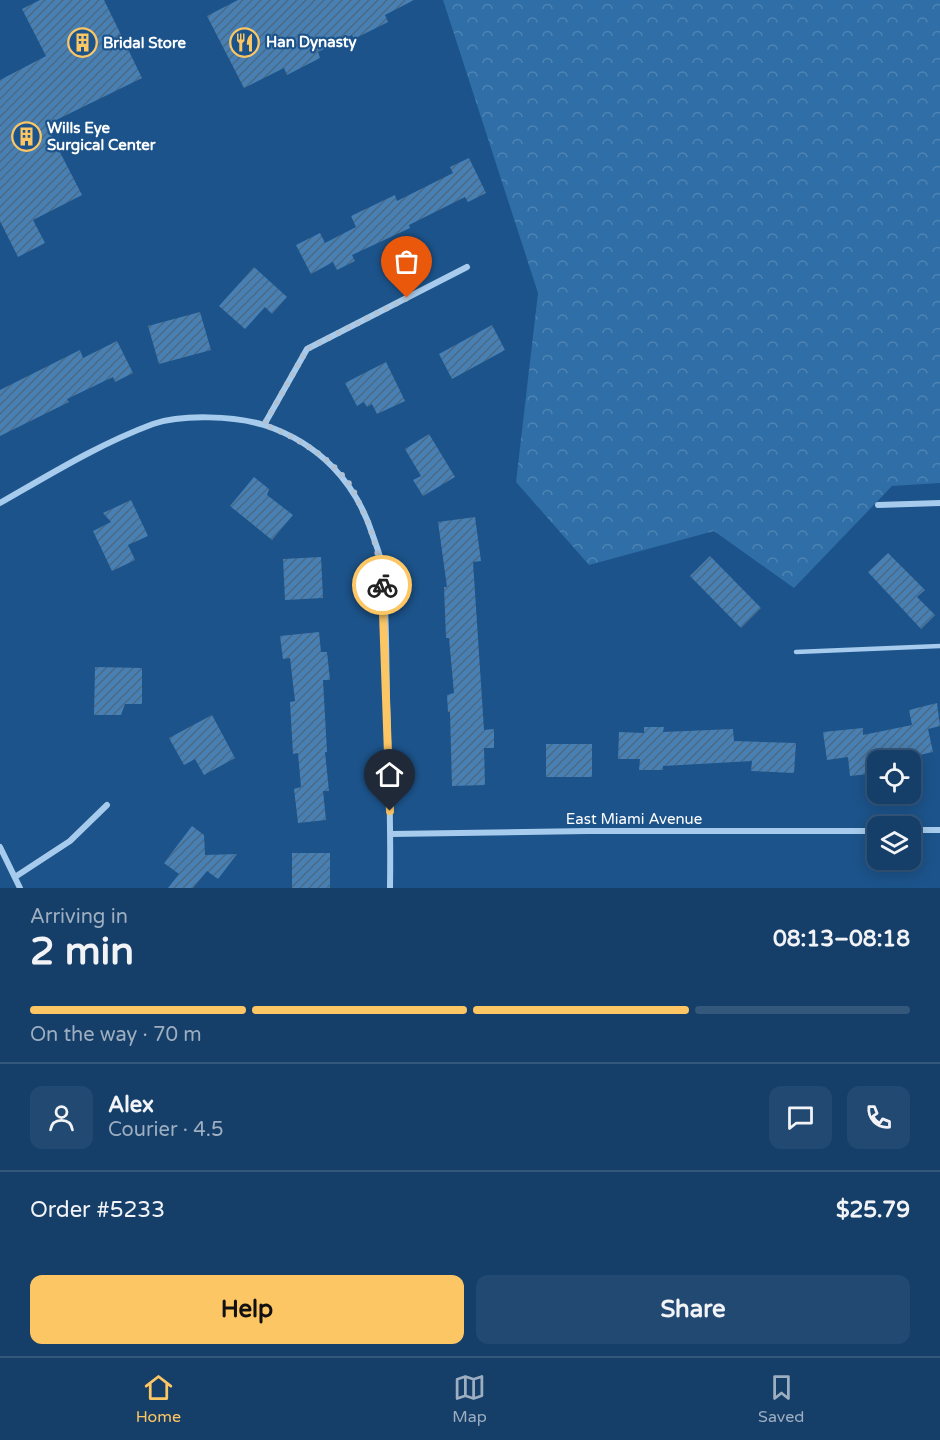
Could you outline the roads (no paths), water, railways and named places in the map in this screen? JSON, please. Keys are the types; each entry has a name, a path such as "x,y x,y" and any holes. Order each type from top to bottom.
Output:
{"street":[{"path":"264,425 307,349 467,267"},
{"path":"0,503 80,457 154,423 202,416 250,421 285,432 324,458 350,485 373,534 381,561 391,834 390,888"},
{"path":"878,505 940,503"},
{"path":"15,877 70,841 107,805"},
{"path":"921,831 940,830"},
{"name":"East Miami Avenue","path":"391,834 867,831"},
{"path":"0,847 20,888"}],"lane":[{"path":"796,652 940,646"}],"place":[{"name":"Han Dynasty","path":"245,42"},
{"name":"Bridal Store","path":"82,43"},
{"name":"Wills Eye Surgical Center","path":"26,137"}]}
